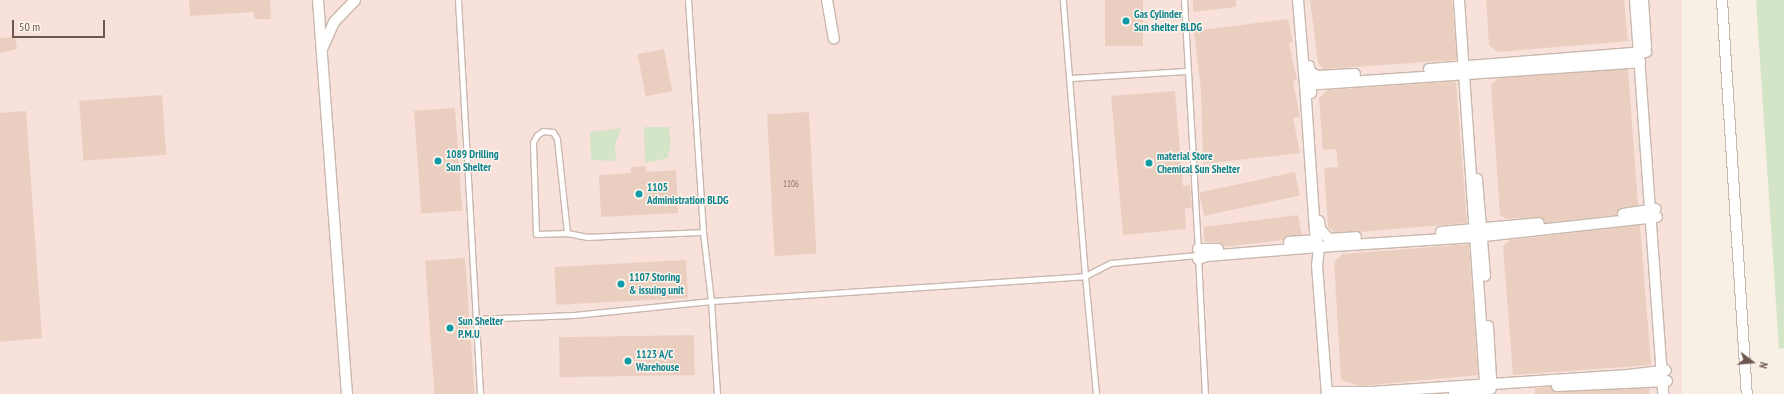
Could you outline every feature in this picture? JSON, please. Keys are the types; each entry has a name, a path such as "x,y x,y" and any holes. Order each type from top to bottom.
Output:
{"street":[{"path":"318,0 347,394"},
{"path":"322,49 334,22 355,0"},
{"path":"827,0 834,38"},
{"path":"1298,0 1308,85 1320,241 1317,265 1329,393 1489,389 1664,381"},
{"path":"1304,0 1310,72 1308,85"},
{"path":"1459,0 1467,70"},
{"path":"1465,0 1467,70 1489,389"},
{"path":"1635,0 1642,56 1664,371 1663,394"},
{"path":"1642,56 1643,0"},
{"path":"1722,0 1747,394"},
{"path":"1308,85 1642,56"},
{"path":"1310,72 1318,76 1467,70"},
{"path":"1198,254 1320,241 1478,232 1572,220 1653,213"},
{"path":"1320,241 1329,239 1478,232"},
{"path":"1428,394 1664,371"},
{"path":"1664,381 1668,394"}],"lane":[{"path":"458,0 480,394"},
{"path":"688,0 703,232 711,301 717,394"},
{"path":"1063,0 1096,394"},
{"path":"1184,0 1205,394"},
{"path":"1069,78 1188,71"},
{"path":"567,233 557,139 553,132 543,132 537,135 533,142 536,234 567,233 588,237 703,232"},
{"path":"475,319 574,315 711,301 1085,276 1110,263 1198,254"}],"shaded area":[{"path":"0,0 1682,0 1682,394 0,394"}],"green space":[{"path":"1756,0 1784,0 1784,348 1779,349"},
{"path":"644,127 669,127 671,142 668,158 645,163"},
{"path":"621,128 615,145 616,161 591,160 590,132"}],"building":[{"path":"189,0 270,0 271,19 254,19 254,12 190,16"},
{"name":"Gas Cylinder Sun shelter BLDG","path":"1105,0 1143,0 1143,46 1105,46"},
{"path":"1193,0 1236,0 1236,7 1193,12"},
{"path":"1310,0 1452,0 1457,60 1323,69 1318,63"},
{"path":"1486,0 1624,0 1628,41 1497,52 1489,45"},
{"path":"1288,19 1293,42 1289,43 1297,80 1293,81 1300,117 1293,118 1300,153 1203,164 1201,91 1194,31"},
{"path":"15,37 17,49 0,53 0,38"},
{"path":"664,49 672,91 646,96 637,54"},
{"path":"1628,69 1638,205 1619,209 1617,215 1545,223 1541,217 1506,219 1500,215 1491,85 1498,78"},
{"path":"1456,81 1467,223 1360,232 1334,232 1328,227 1324,168 1338,167 1336,149 1323,150 1319,98 1328,90"},
{"name":"material Store Chemical Sun Shelter","path":"1175,91 1183,186 1190,185 1192,208 1185,208 1186,229 1123,235 1111,96"},
{"path":"162,95 166,155 83,161 79,101"},
{"name":"1089 Drilling Sun Shelter","path":"455,108 462,211 421,214 414,111"},
{"path":"26,111 42,338 0,342 0,113"},
{"path":"809,112 816,254 774,256 767,114"},
{"name":"1105 Administration BLDG","path":"646,166 646,172 676,170 678,213 601,217 599,175 631,173 631,167"},
{"path":"1295,172 1300,195 1204,216 1199,192"},
{"path":"1298,215 1302,235 1288,236 1283,240 1224,247 1218,243 1204,242 1204,227"},
{"path":"1640,225 1651,365 1513,375 1503,246 1510,240"},
{"path":"1469,244 1478,375 1360,386 1341,380 1334,262 1343,254"},
{"name":"Sun Shelter P.M.U","path":"465,258 474,394 434,394 425,261"},
{"name":"1107 Storing & issuing unit","path":"686,260 688,298 556,305 554,267"},
{"name":"1123 A/C Warehouse","path":"694,335 695,375 560,377 559,337"},
{"path":"1551,387 1557,392 1649,388 1649,394 1535,394 1535,388"}],"place":[{"name":"Gas Cylinder Sun shelter BLDG","path":"1126,21"},
{"name":"1089 Drilling Sun Shelter","path":"438,161"},
{"name":"material Store Chemical Sun Shelter","path":"1149,163"},
{"name":"1105 Administration BLDG","path":"639,194"},
{"name":"1107 Storing & issuing unit","path":"621,284"},
{"name":"Sun Shelter P.M.U","path":"450,328"},
{"name":"1123 A/C Warehouse","path":"628,361"}]}
